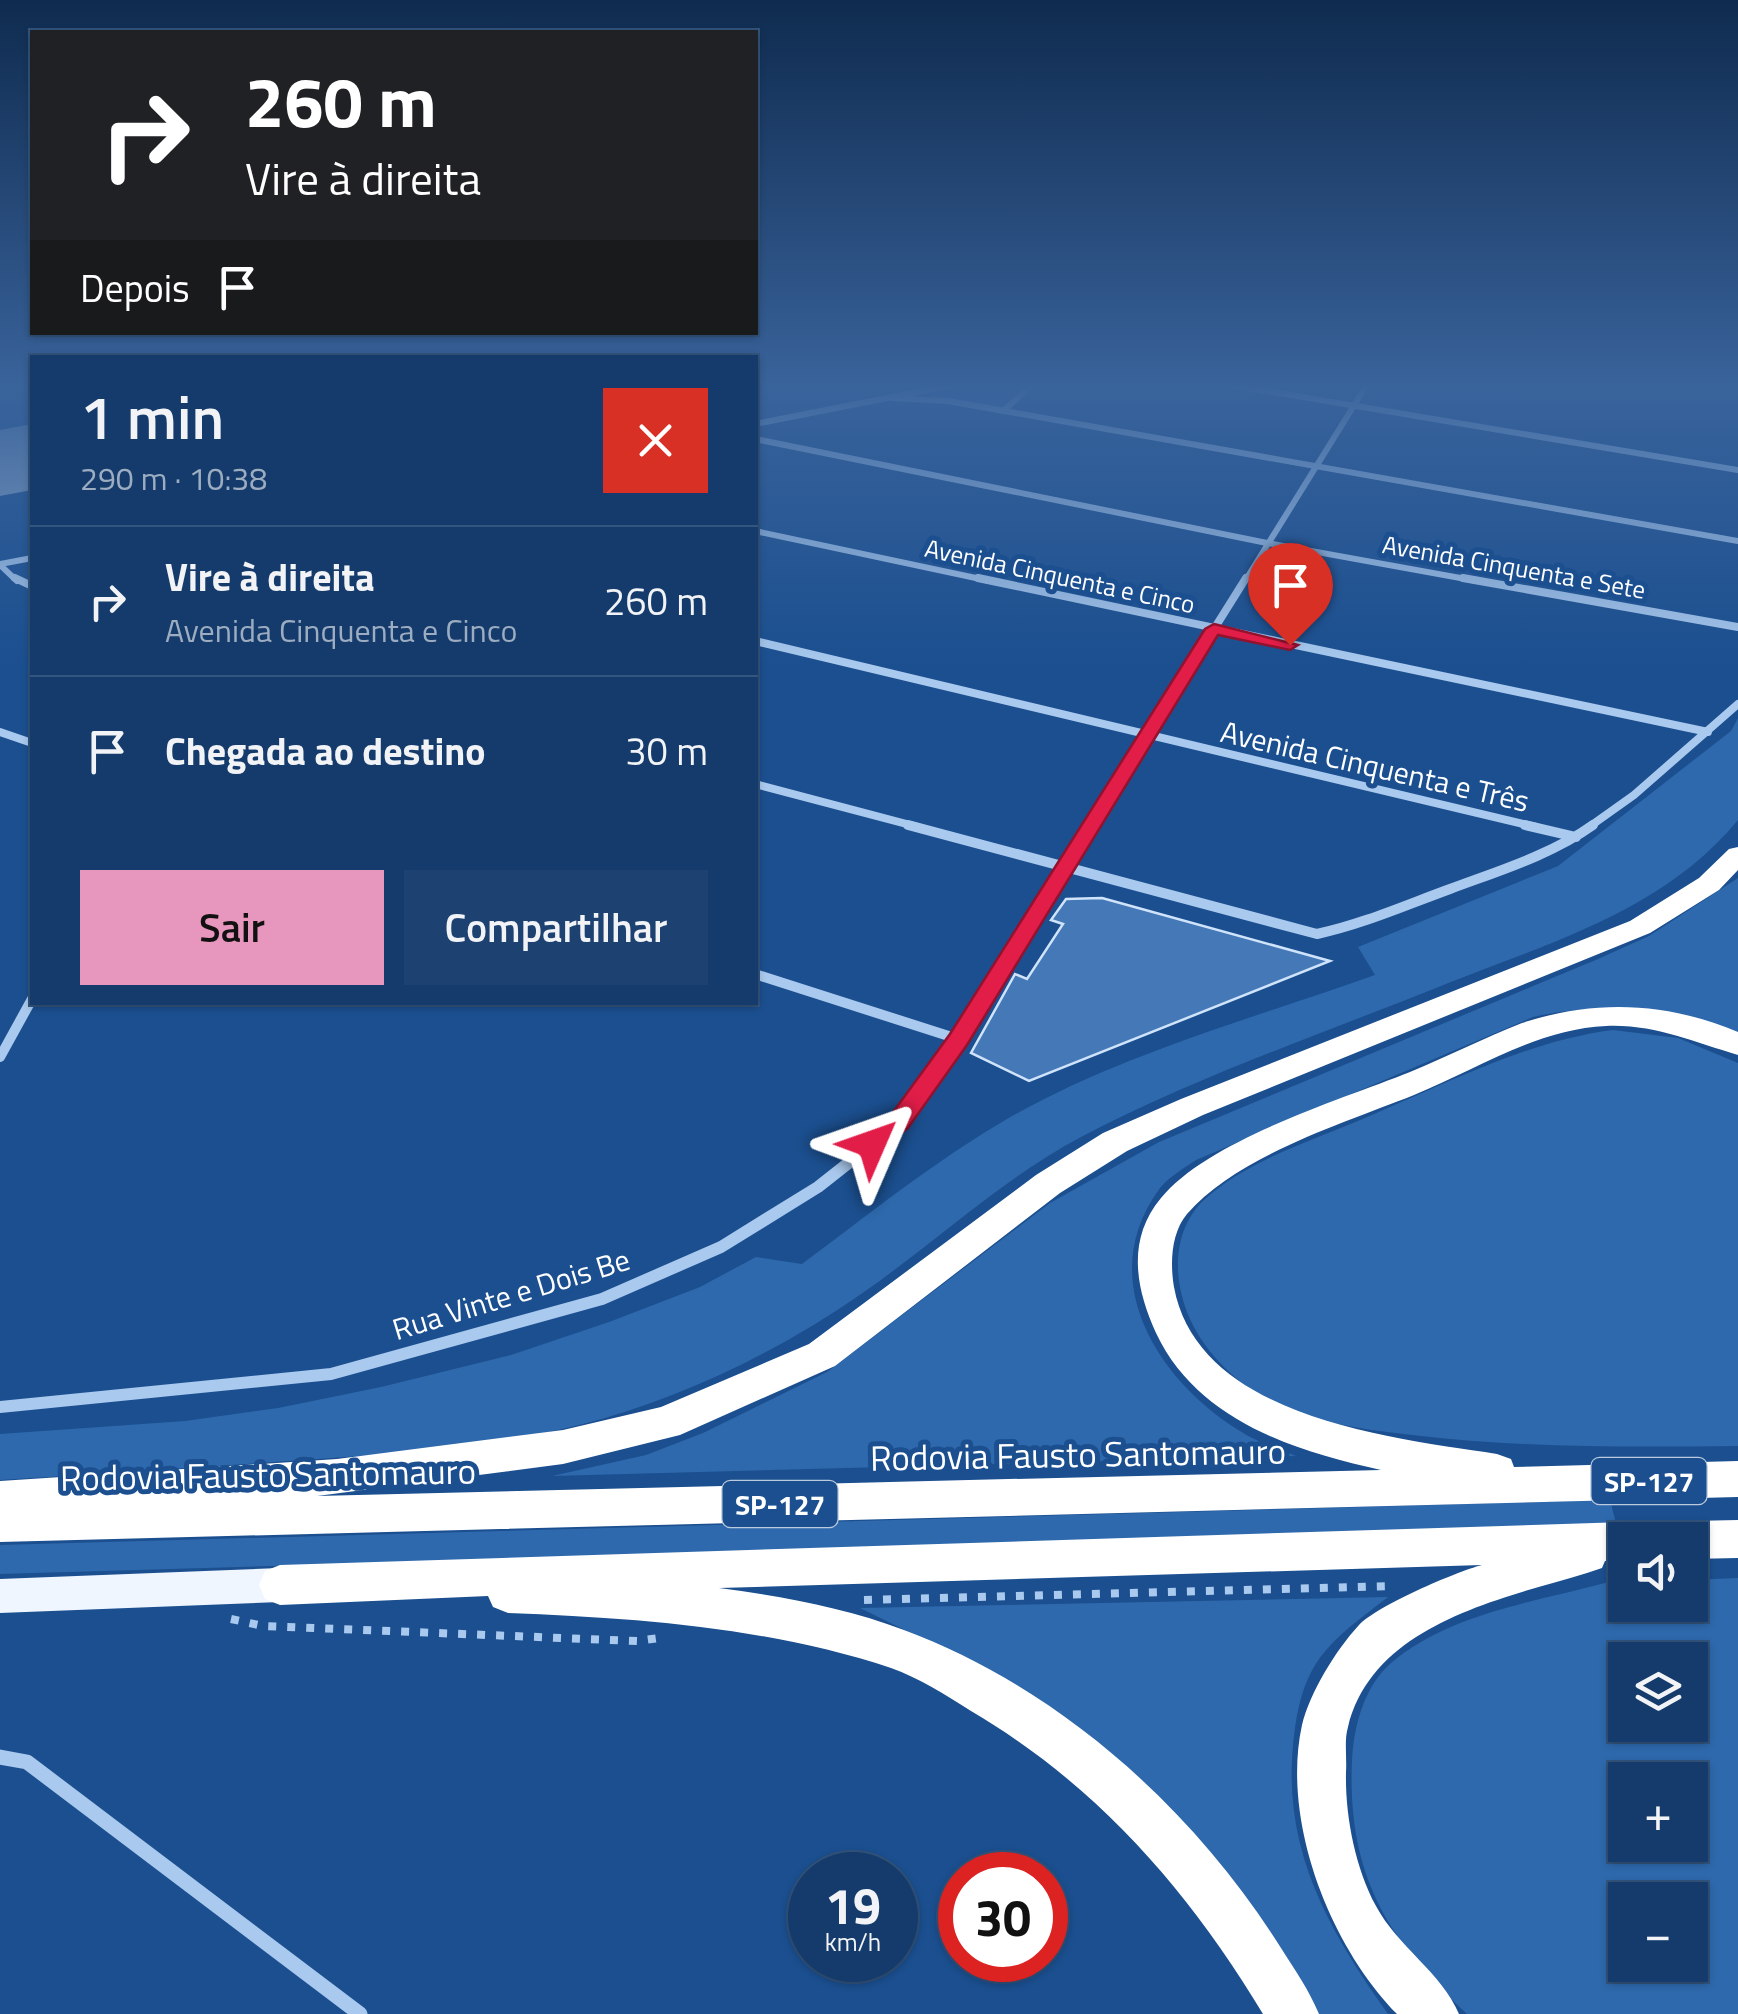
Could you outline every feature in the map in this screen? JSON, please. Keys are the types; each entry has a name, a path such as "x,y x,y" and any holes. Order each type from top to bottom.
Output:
{"highway":[{"path":"0,1499 337,1478 563,1447 666,1423 822,1355 1048,1184 1114,1142 1192,1106 1640,927 1708,884 1738,854"},
{"path":"1559,1482 1396,1455 1307,1435 1244,1406 1200,1370 1169,1332 1154,1282 1158,1236 1173,1207 1194,1184 1257,1150 1560,1022 1623,1015 1668,1019 1738,1044"},
{"name":"Rodovia Fausto Santomauro","path":"0,1522 1738,1479"},
{"name":"SP-127","path":"1708,1540 1738,1539"},
{"name":"SP-127","path":"272,1605 525,1574 1608,1542"},
{"path":"1433,2014 1405,1986 1357,1922 1334,1859 1322,1799 1326,1726 1349,1674 1377,1637 1464,1590 1608,1547"},
{"path":"272,1605 558,1595 720,1608 822,1626 911,1654 1071,1751 1148,1817 1228,1912 1293,2014"}],"main road":[{"path":"0,1596 272,1605"}],"street":[{"name":"Avenida Cinquenta e Sete","path":"942,477 1267,543 1738,628"},
{"name":"Rua Vinte e Dois Be","path":"0,1407 331,1374 602,1299 721,1247 818,1186 900,1122 958,1040 1308,477"},
{"path":"1377,477 1738,541"},
{"name":"Avenida Cinquenta e Cinco","path":"758,532 1708,732"},
{"path":"0,564 30,558"},
{"path":"0,564 19,582 30,585"},
{"name":"Avenida Cinquenta e Três","path":"758,642 1576,837"},
{"path":"758,785 1316,934 1348,927 1418,901 1576,837 1634,795 1738,704"},
{"path":"0,732 30,741"},
{"path":"758,975 958,1040"},
{"path":"0,1057 30,1003"},
{"path":"0,1757 27,1762 360,2014"}],"path":[{"path":"845,1601 1405,1586"},
{"path":"272,1605 637,1641 674,1636"}],"shaded area":[{"path":"1738,718 1738,820 1709,851 1643,900 1568,936 1218,1074 1081,1137 1024,1172 832,1314 728,1371 617,1415 470,1445 0,1480 0,1434 185,1421 278,1408 381,1387 511,1355 609,1322 700,1287 756,1257 802,1264 954,1152 1050,1096 1187,1039 1375,975 1358,947 1558,866 1731,731"},
{"path":"1738,878 1738,1037 1661,1016 1613,1009 1533,1017 1196,1160 1160,1188 1141,1222 1133,1257 1134,1291 1144,1324 1183,1384 1210,1410 1246,1435 1296,1456 552,1476 646,1455 703,1433 827,1372 1050,1203 1159,1142 1649,936"},
{"path":"1613,1030 1678,1038 1738,1063 1738,1446 1500,1443 1353,1427 1304,1415 1258,1394 1230,1373 1207,1348 1184,1305 1178,1257 1193,1212 1221,1186 1281,1153 1487,1065 1549,1044"},
{"path":"1610,1500 1616,1522 1608,1522 1608,1527 0,1574 0,1545"},
{"path":"1738,1578 1738,2014 1467,2014 1414,1959 1377,1901 1365,1870 1352,1800 1358,1720 1367,1695 1391,1663 1439,1632 1493,1612 1608,1583 1608,1622 1708,1622 1708,1579"},
{"path":"1388,1597 1334,1641 1313,1669 1298,1712 1292,1784 1295,1820 1315,1888 1347,1952 1388,2014 1315,2014 970,1662 860,1608"}],"building":[{"path":"1102,898 1330,961 1029,1081 971,1053 1015,974 1027,979 1063,924 1051,920 1066,899"}],"route":[{"path":"872,1144 900,1122 958,1040 1214,629 1290,645"}]}
